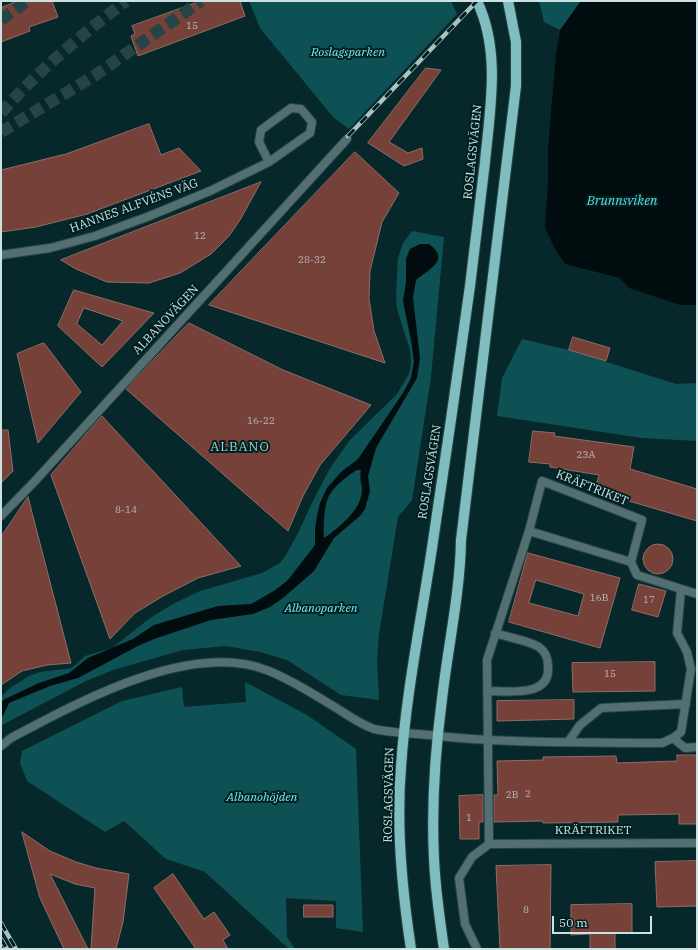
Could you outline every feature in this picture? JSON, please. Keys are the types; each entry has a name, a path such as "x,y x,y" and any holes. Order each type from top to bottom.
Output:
{"main road":[{"name":"ROSLAGSVÄGEN","path":"411,949 406,913 401,840 400,770 404,732 475,249 492,91 492,63 487,30 477,1"},
{"path":"444,949 436,886 433,833 438,736 460,572 461,540 516,86 516,42 511,2"}],"street":[{"name":"HANNES ALFVÉNS VÄG","path":"1,255 50,248 95,236 210,191 269,162 310,133 312,122 301,109 291,108 261,130 259,142 269,162"},
{"name":"ALBANOVÄGEN","path":"1,516 35,482 347,139"},
{"name":"KRÄFTRIKET","path":"631,562 642,520 542,481 529,531 487,660 489,844 697,843"},
{"path":"529,531 631,562 637,575 697,594"},
{"path":"1,746 11,738 97,694 140,678 204,663 240,664 267,670 288,679 372,728 488,740 662,743 681,732 691,669 687,652 677,634 681,590"},
{"path":"488,691 528,691 538,688 545,682 549,671 548,657 539,647 495,633"},
{"path":"568,742 580,725 601,708 686,704"},
{"path":"673,738 686,748 697,747"},
{"path":"477,949 465,924 459,878 472,857 489,844"}],"green space":[{"name":"Roslagsparken","path":"249,1 451,1 457,14 349,129 333,117 260,28"},
{"path":"539,1 581,1 560,30 544,22"},
{"name":"Albanoparken","path":"412,231 444,237 431,377 412,500 398,517 379,634 377,660 379,700 341,695 287,660 260,652 226,646 183,650 113,670 86,681 2,725 1,697 10,688 29,676 40,672 72,668 85,656 112,648 150,618 173,604 200,591 262,573 280,563 298,533 330,468 350,440 397,394 409,374 411,363 410,350 397,309 396,295 398,258 403,243"},
{"path":"522,339 569,350 676,384 697,383 697,441 642,438 497,416 502,378"},
{"name":"Albanohöjden","path":"245,682 307,715 356,749 363,932 336,928 336,901 286,898 287,937 295,949 289,949 205,872 166,859 124,821 105,832 27,781 20,763 22,751 122,701 182,687 184,707 246,702"}],"water":[{"name":"Brunnsviken","path":"581,1 697,1 697,305 680,305 629,288 620,278 565,264 554,247 545,228 548,148 556,54 560,30"},
{"path":"420,244 429,244 438,255 436,264 416,280 413,298 420,358 417,378 376,448 368,476 370,491 365,509 361,515 334,538 314,571 283,598 270,607 253,614 211,620 154,639 78,678 50,686 9,703 3,716 1,715 1,703 3,700 39,683 69,673 88,658 133,639 154,625 218,606 251,604 274,591 288,580 315,545 317,516 320,503 327,488 341,472 358,459 403,393 411,378 414,362 403,301 406,282 406,259 410,249","holes":["357,470 361,470 360,476 362,491 358,505 342,524 324,538 325,512 330,494 345,478"]}],"building":[{"path":"18,1 52,1 58,17 29,27 30,31 1,42 1,8"},
{"path":"201,1 240,1 245,16 138,56 131,36 135,34 132,26"},
{"path":"426,68 441,70 389,142 408,153 422,148 423,159 404,166 368,143"},
{"path":"149,124 161,155 179,148 201,171 87,214 36,227 1,232 1,170 66,154"},
{"path":"355,152 399,193 382,222 370,271 369,299 374,331 385,363 209,305"},
{"path":"261,182 240,220 229,236 211,254 180,273 149,283 107,282 76,269 61,260"},
{"path":"74,290 154,313 102,367 58,326","holes":["84,308 123,321 102,345 77,324"]},
{"path":"189,323 283,370 371,405 320,465 303,496 288,531 126,389"},
{"path":"573,337 610,348 606,361 569,350"},
{"path":"44,343 81,392 38,443 17,354"},
{"path":"102,416 241,566 198,578 163,596 135,613 110,639 51,475"},
{"path":"1,430 8,430 13,471 1,483"},
{"path":"533,431 555,433 554,436 634,447 630,469 697,489 697,521 595,491 599,475 550,467 550,464 529,462"},
{"path":"28,497 71,663 47,665 22,671 1,685 1,537"},
{"path":"658,544 669,548 673,559 669,570 658,574 647,570 643,559 647,548"},
{"path":"528,553 620,578 600,648 509,622","holes":["536,580 584,594 578,616 529,603"]},
{"path":"639,584 666,591 658,617 632,610"},
{"path":"655,662 655,691 573,692 572,663"},
{"path":"574,700 574,719 497,721 497,701"},
{"path":"677,755 697,755 697,824 679,824 679,814 618,815 618,822 494,822 494,795 498,795 497,761 543,760 543,757 616,756 617,763 677,761"},
{"path":"483,795 483,822 479,822 479,839 460,839 459,796"},
{"path":"22,832 50,851 76,862 96,868 129,874 123,922 116,949 91,949 95,888 75,884 50,874 88,949 64,949 40,898"},
{"path":"697,861 697,906 657,907 655,862"},
{"path":"551,865 550,949 500,949 496,866"},
{"path":"173,874 204,919 214,912 230,935 223,940 228,949 196,949 154,888"},
{"path":"632,904 632,933 615,933 615,949 590,949 590,934 571,935 571,905"},
{"path":"304,905 333,905 333,917 304,917"}],"tunnel":[{"path":"1,20 27,1"},
{"path":"1,113 60,54 126,1"},
{"path":"1,132 94,76 201,1"}],"railway":[{"path":"348,136 477,1"},
{"path":"1,923 16,949"},
{"path":"1,939 7,949"}],"district":[{"name":"ALBANO","path":"240,447"}]}
